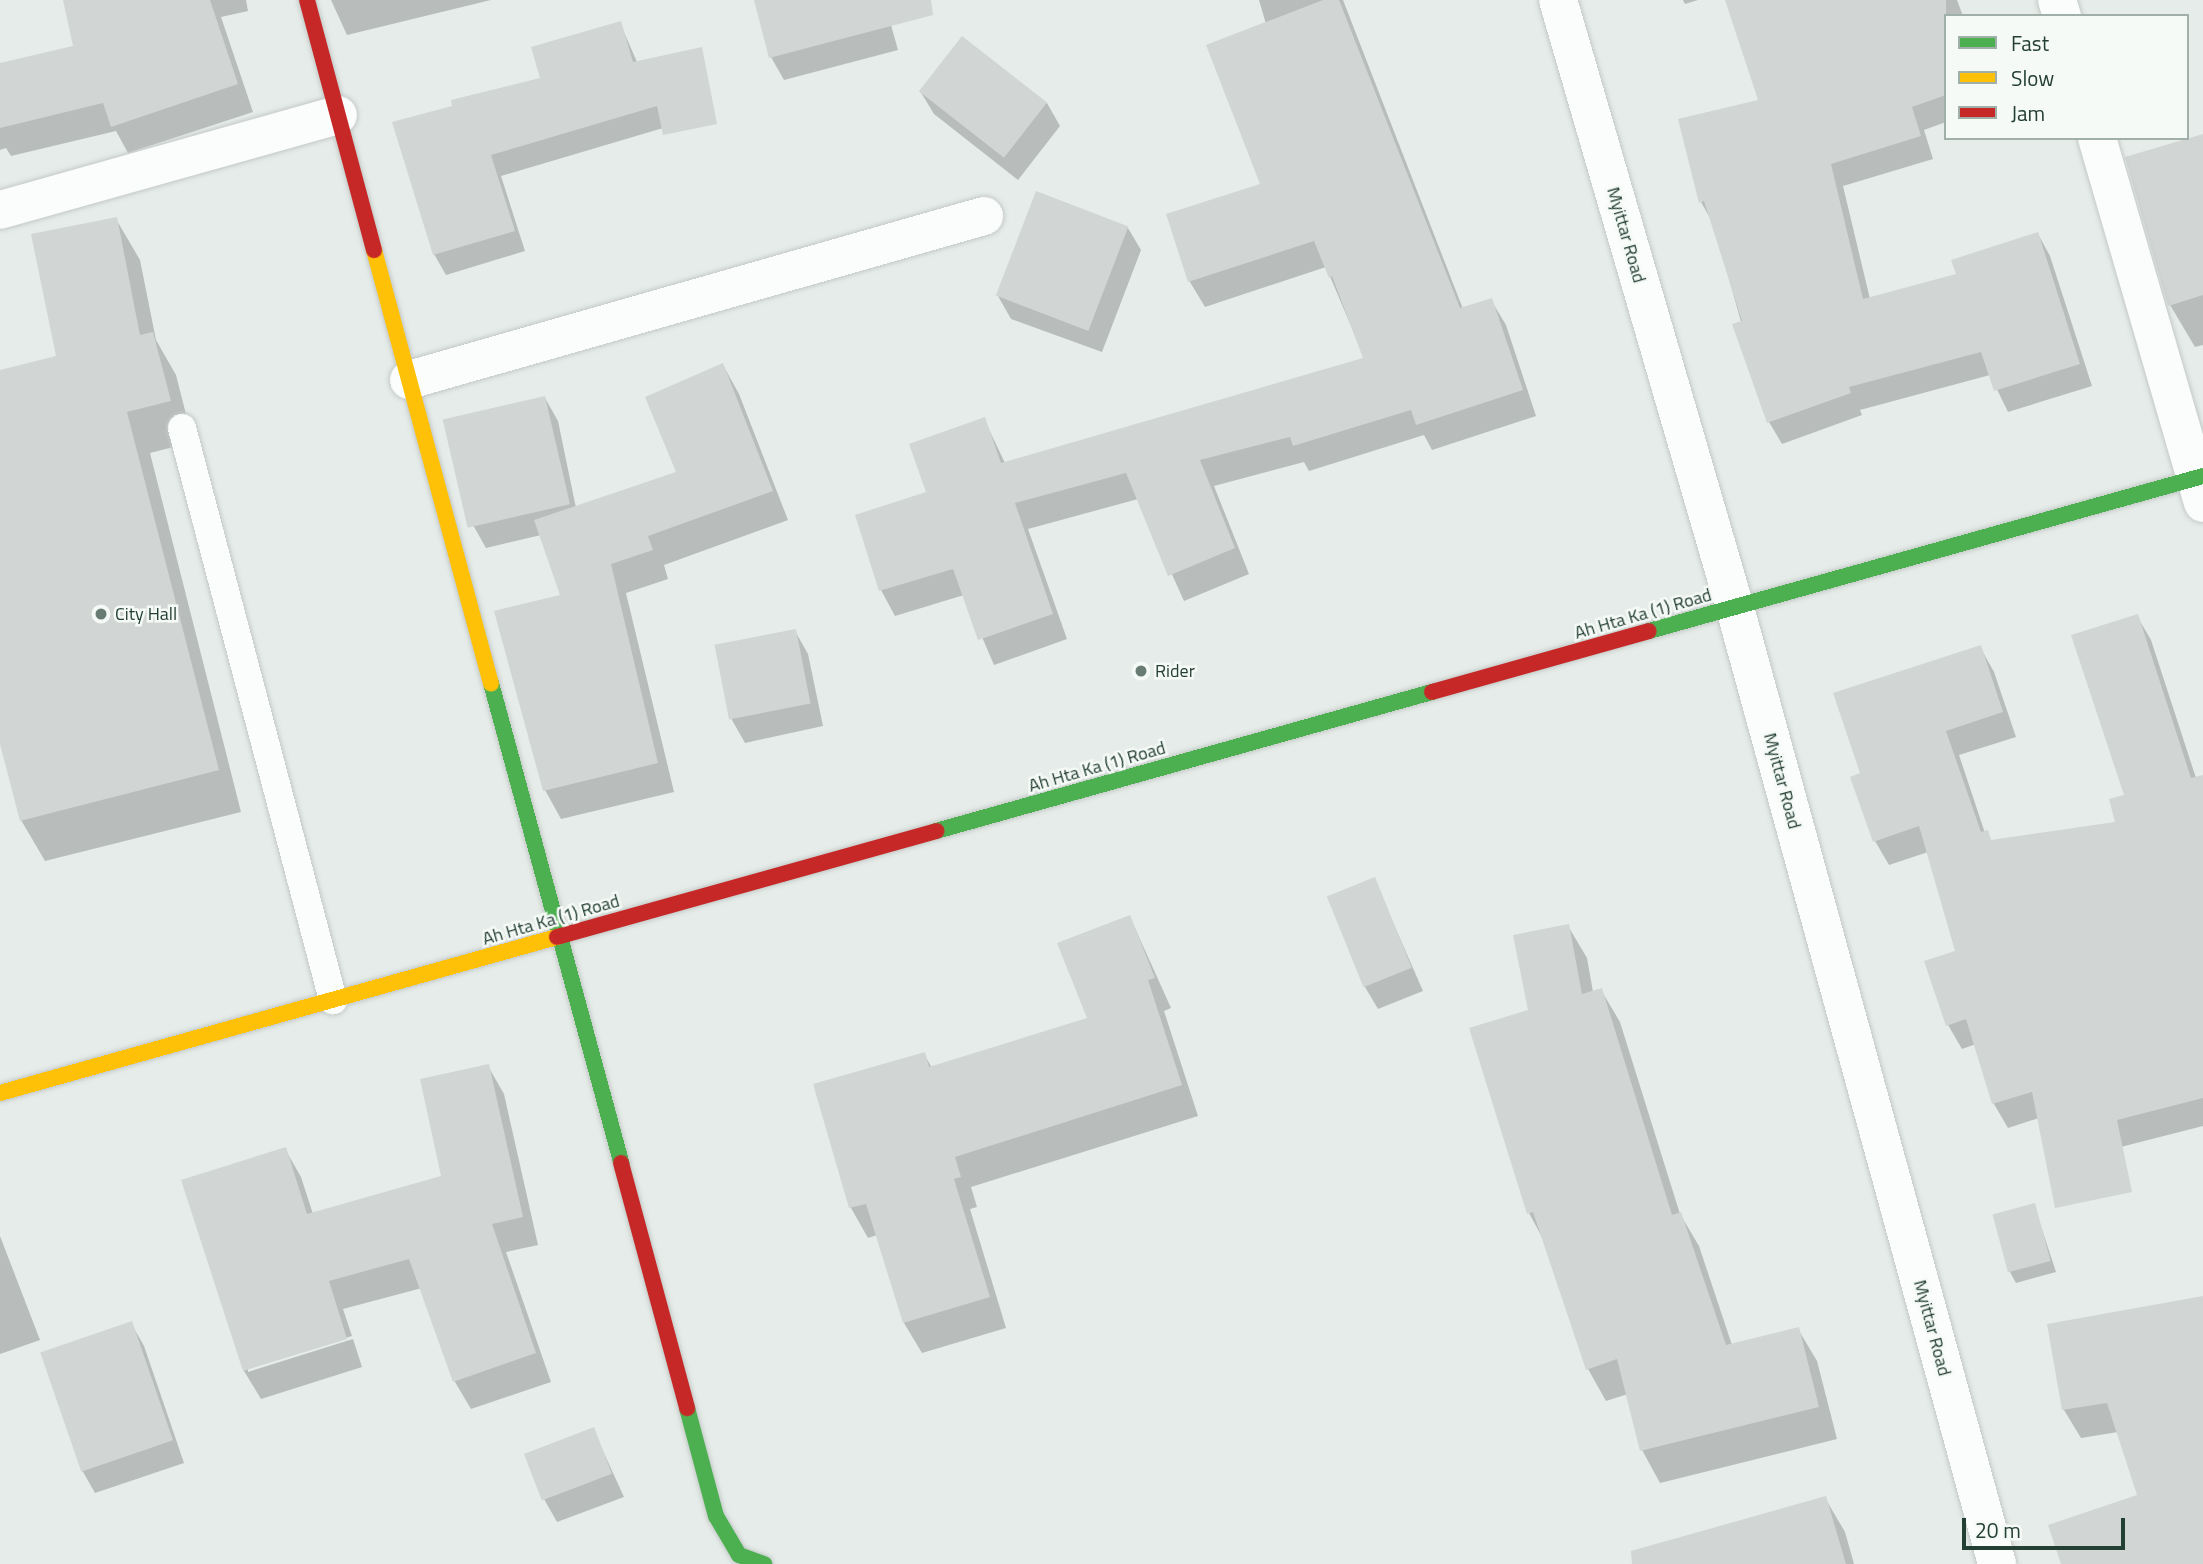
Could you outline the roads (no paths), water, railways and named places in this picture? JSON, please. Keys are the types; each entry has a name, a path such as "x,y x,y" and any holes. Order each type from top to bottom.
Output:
{"street":[{"path":"307,0 562,937 716,1516 739,1555 764,1564"},
{"name":"Myittar Road","path":"1558,0 1735,608 1997,1564"},
{"path":"0,210 338,115"},
{"path":"2098,140 2201,486"},
{"path":"409,380 984,216"},
{"name":"Ah Hta Ka (1) Road","path":"0,1093 1735,608 2201,486"}],"lane":[{"path":"182,428 333,1000"}],"place":[{"name":"City Hall","path":"101,614"},
{"name":"Rider","path":"1141,671"}]}
